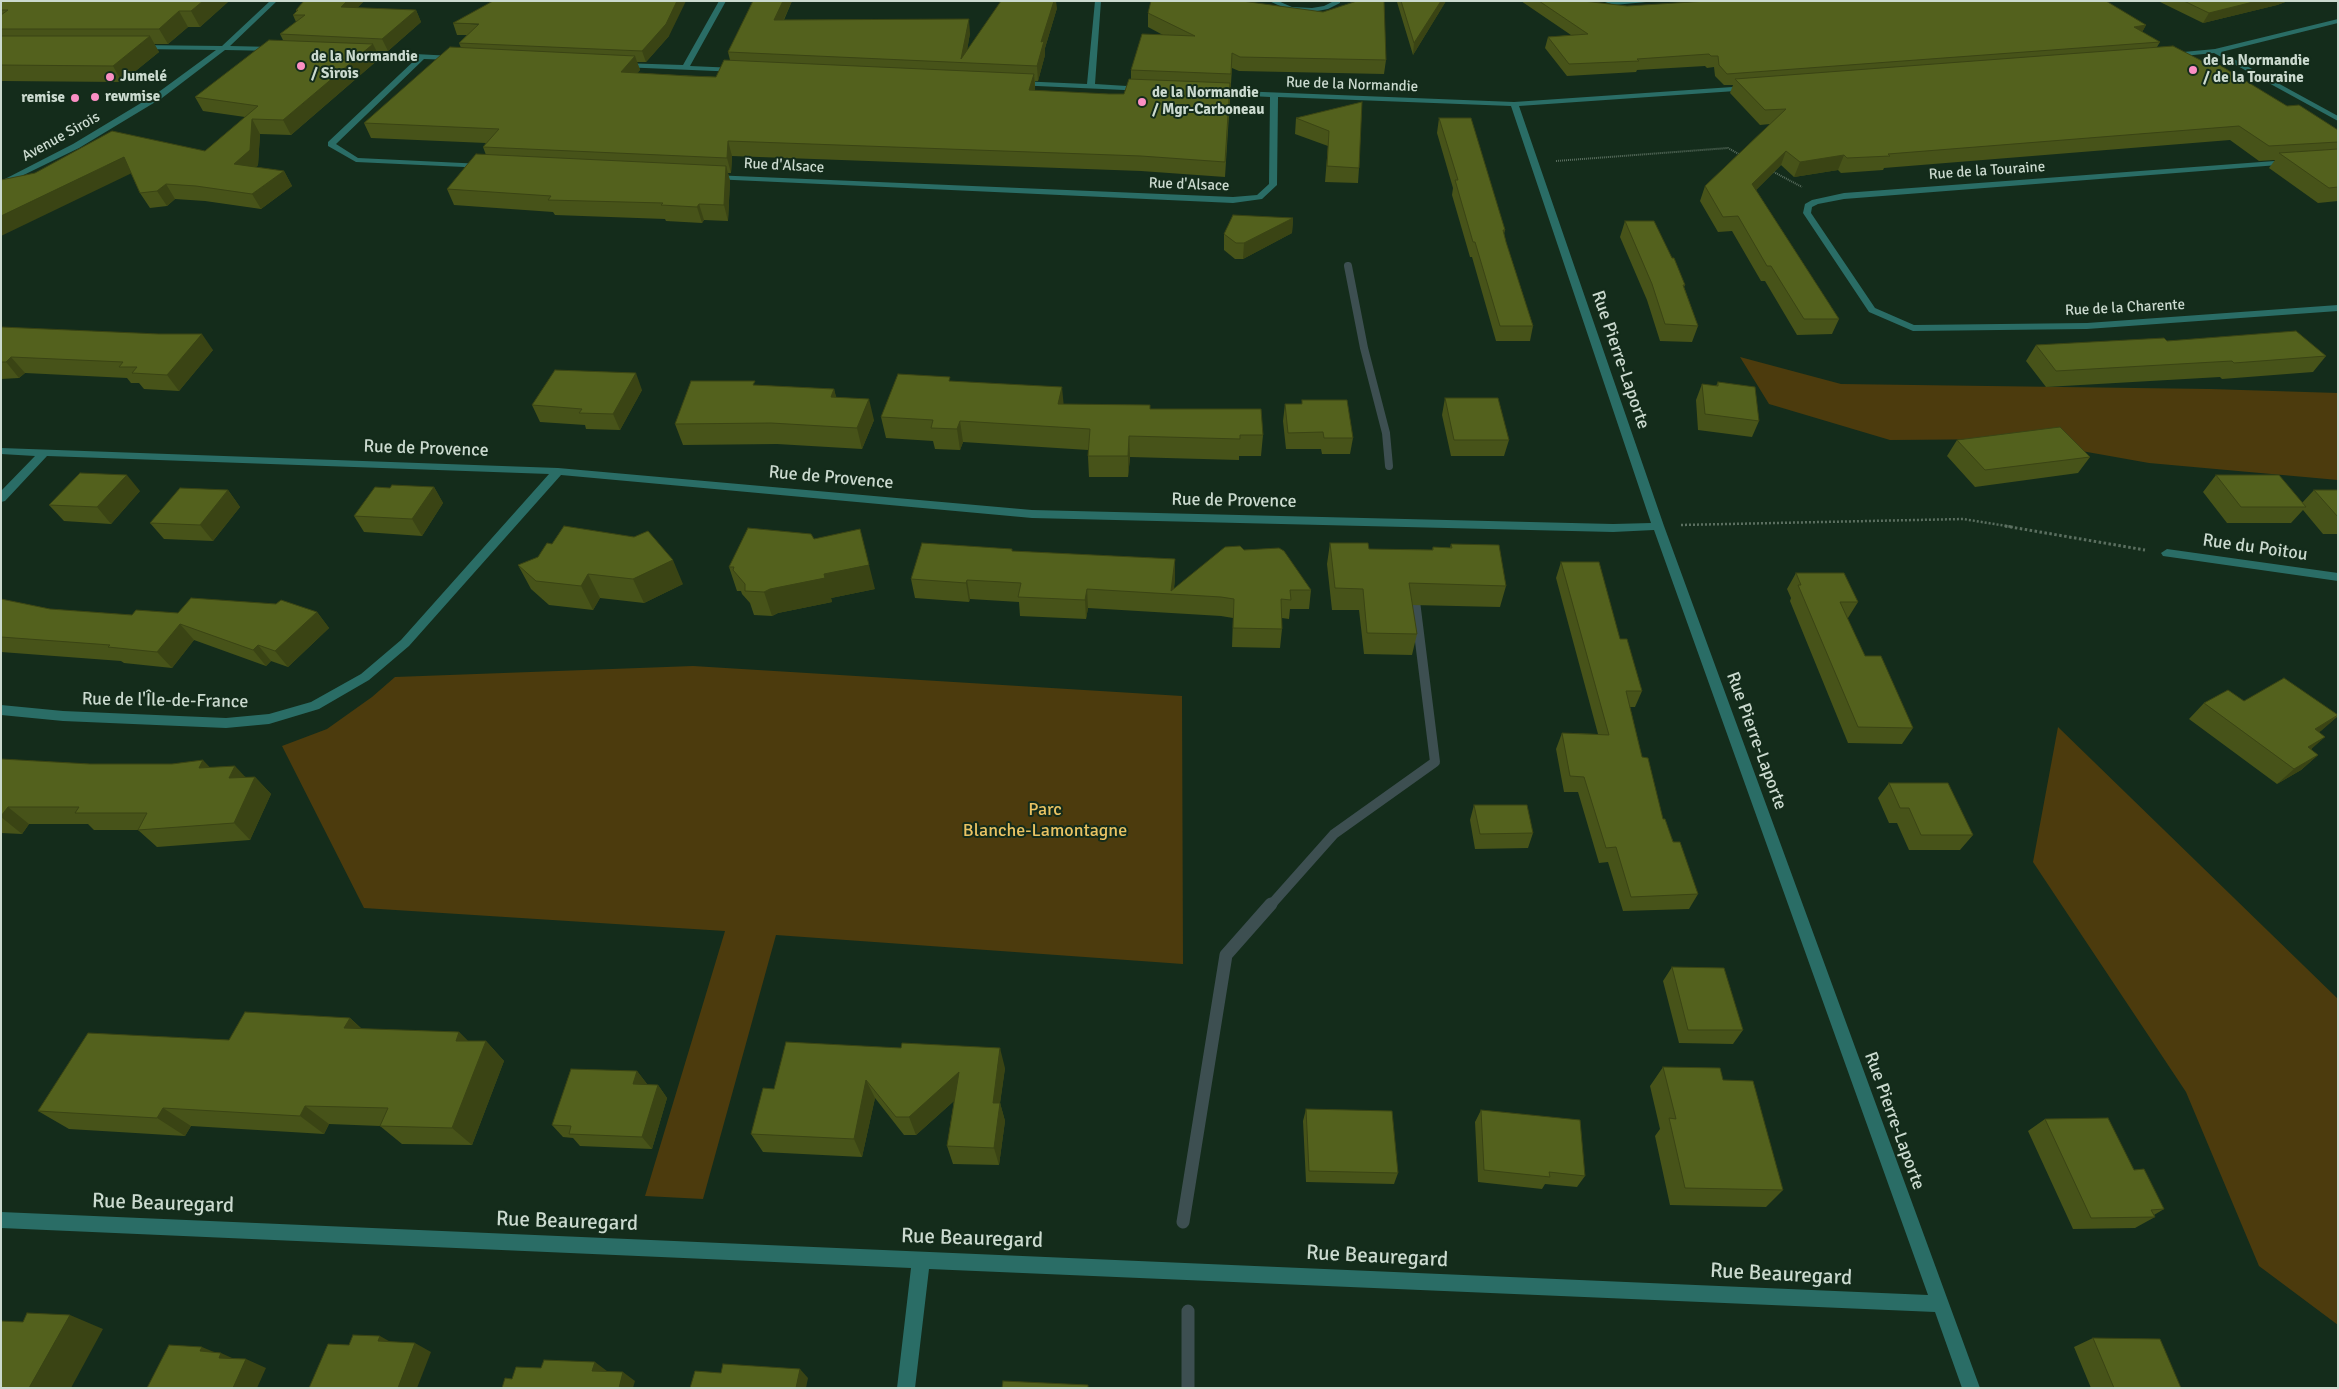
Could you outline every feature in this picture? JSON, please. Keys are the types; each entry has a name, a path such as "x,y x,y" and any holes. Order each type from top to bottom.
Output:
{"street":[{"name":"Avenue Sirois","path":"1,184 76,146 126,117 225,47 274,1"},
{"path":"686,67 723,1"},
{"path":"1091,86 1098,1"},
{"path":"1272,1 1291,9 1312,10 1326,8 1337,3 1337,1"},
{"path":"1605,1 1654,1"},
{"path":"2167,56 2216,51 2338,21"},
{"path":"128,47 225,47 286,50"},
{"path":"2216,51 2338,119"},
{"path":"354,53 461,58"},
{"path":"422,57 331,144 356,160 495,166"},
{"path":"607,64 745,70"},
{"path":"1012,82 1149,89"},
{"name":"Rue de la Normandie","path":"1207,92 1514,104 1756,87"},
{"name":"Rue d'Alsace","path":"704,176 1190,199 1233,200 1259,197 1273,185 1274,96"},
{"name":"Rue Pierre-Laporte","path":"1514,104 1658,526 1971,1388"},
{"name":"Rue de la Touraine","path":"1825,198 2298,162"},
{"name":"Rue de la Charente","path":"1825,198 1808,206 1807,213 1864,300 1872,310 1913,328 2087,326 2338,308"},
{"name":"Rue de Provence","path":"1,451 558,471 1032,514 1613,528 1658,526"},
{"path":"1,498 44,453"},
{"name":"Rue de l'Île-de-France","path":"1,710 63,716 226,723 269,719 315,706 365,678 405,643 558,471"},
{"name":"Rue du Poitou","path":"2168,554 2338,577"},
{"name":"Rue Beauregard","path":"1,1220 1941,1304"},
{"path":"906,1388 921,1260"}],"path":[{"path":"1533,163 1728,148 1744,156"},
{"path":"1767,169 1825,198"},
{"path":"1658,526 1963,519 2168,554"}],"green space":[{"path":"1740,357 1841,384 2210,389 2338,393 2338,480 2149,463 2014,439 1890,440 1769,404"},
{"name":"Parc Blanche-Lamontagne","path":"693,666 1182,696 1183,964 776,935 703,1199 645,1196 725,931 364,908 282,746 327,729 372,697 395,677"},
{"path":"2058,727 2338,999 2338,1325 2259,1266 2186,1092 2033,862"}],"building":[{"path":"1,1 203,1 191,11 179,11 159,29 1,29 1,15 8,10 1,10"},
{"path":"304,1 347,1 341,7 416,10 382,39 280,34 305,15 293,15"},
{"path":"493,1 677,1 666,24 642,51 459,43 479,24 453,23"},
{"path":"753,1 783,1 774,20 969,19 961,59 1001,1 1054,1 1041,42 1044,41 1037,66 728,52"},
{"path":"1151,1 1242,1 1323,12 1357,1 1384,1 1386,60 1240,57 1232,53 1231,74 1131,70 1142,34 1195,36 1148,13"},
{"path":"1401,1 1441,1 1414,43"},
{"path":"1539,1 1583,1 1627,6 1708,1 2106,1 2146,25 2134,27 2160,42 1727,74 1719,65 1718,56 1711,56 1709,54 1637,59 1639,61 1569,64 1548,37 1588,34"},
{"path":"2184,1 2257,1 2209,13"},
{"path":"1,36 150,36 113,66 1,65"},
{"path":"269,40 373,44 283,120 252,119 250,150 234,164 284,171 252,194 166,184 157,191 140,193 124,157 1,216 1,180 35,173 112,131 205,151 258,106 195,97"},
{"path":"2173,46 2204,62 2213,61 2287,106 2299,105 2338,130 2338,142 2269,146 2239,126 1888,154 1890,156 1847,158 1844,155 1800,162 1786,151 1752,184 1839,319 1804,319 1771,266 1767,266 1738,216 1723,217 1705,186 1786,109 1765,110 1735,79"},
{"path":"450,47 635,56 621,72 689,76 716,77 724,60 1034,74 1029,90 1109,94 1124,94 1129,79 1230,83 1225,162 1141,156 728,141 727,158 483,147 499,129 364,123"},
{"path":"1362,102 1359,168 1327,166 1329,131 1296,118"},
{"path":"1439,118 1471,118 1505,230 1503,230 1506,242 1533,326 1500,326 1475,242 1473,242 1455,180 1458,180"},
{"path":"2338,149 2338,187 2329,188 2279,153"},
{"path":"476,154 726,166 724,205 699,204 697,207 661,205 663,203 548,200 551,196 447,189"},
{"path":"1233,215 1293,218 1244,243 1236,243 1224,234"},
{"path":"1625,221 1654,221 1672,258 1674,258 1698,326 1665,324 1652,284"},
{"path":"1,327 202,334 167,375 132,373 137,367 119,367 123,362 11,357 6,362 1,362"},
{"path":"2296,331 2326,356 2234,363 2232,361 2056,371 2036,345 2164,338 2167,341"},
{"path":"555,370 636,373 613,414 579,413 582,409 532,405"},
{"path":"898,374 950,377 949,381 1062,387 1058,404 1150,405 1150,409 1261,409 1263,435 1240,435 1240,439 1129,436 1128,456 1088,456 1090,429 960,421 957,429 931,428 933,420 881,417"},
{"path":"691,381 755,381 753,385 834,389 831,397 869,399 857,428 771,423 675,424"},
{"path":"1718,382 1755,387 1759,421 1705,414 1702,384 1718,386"},
{"path":"1445,398 1498,398 1509,440 1454,440"},
{"path":"1302,400 1347,400 1353,438 1324,438 1323,432 1288,433 1285,404 1302,404"},
{"path":"2060,427 2090,457 1985,470 1957,440"},
{"path":"80,473 127,475 97,507 49,505"},
{"path":"2216,475 2279,475 2306,507 2241,507"},
{"path":"392,485 434,487 412,519 354,516 375,487 390,488"},
{"path":"180,488 228,490 200,525 150,523"},
{"path":"2314,490 2338,490 2338,517"},
{"path":"564,526 634,537 648,531 673,560 633,579 588,574 581,586 536,581 518,565 538,557 547,543 552,544"},
{"path":"748,528 811,534 814,539 860,529 869,565 824,574 825,578 770,589 764,592 745,591 745,584 733,570 734,567 729,567"},
{"path":"922,543 1012,549 1012,551 1175,559 1171,591 1225,547 1240,546 1244,550 1279,548 1284,551 1311,590 1290,590 1291,600 1281,599 1282,629 1233,628 1234,599 1221,597 1087,589 1085,600 1018,597 1021,583 967,580 966,583 911,579"},
{"path":"1330,543 1368,543 1369,549 1433,550 1433,547 1452,548 1451,544 1499,545 1506,586 1409,583 1417,634 1367,633 1363,589 1335,588"},
{"path":"1561,562 1599,562 1620,639 1627,639 1642,691 1626,691 1642,757 1648,758 1663,819 1665,819 1673,842 1680,842 1698,894 1631,897 1616,847 1606,848 1584,777 1570,776 1562,733 1609,735"},
{"path":"1796,573 1844,573 1858,602 1840,602 1865,656 1881,656 1913,728 1858,727 1798,585 1801,585"},
{"path":"191,598 276,604 281,600 317,612 275,651 258,645 253,650 180,624 157,652 108,647 110,645 1,637 1,599 50,609 132,615 136,610 178,613"},
{"path":"2284,678 2338,715 2315,729 2325,737 2308,747 2318,755 2294,769 2204,703 2228,690 2244,701"},
{"path":"1,759 90,764 172,764 203,760 199,768 235,766 229,778 255,777 234,823 138,830 147,813 75,813 79,807 8,807 1,816"},
{"path":"1889,783 1948,783 1973,835 1921,835 1909,808 1900,808"},
{"path":"1474,805 1527,805 1533,833 1480,834"},
{"path":"1672,967 1724,968 1743,1030 1688,1030"},
{"path":"245,1012 350,1018 344,1028 459,1032 456,1041 486,1041 452,1128 380,1126 388,1108 305,1106 300,1116 163,1108 157,1118 38,1111 88,1033 229,1040"},
{"path":"786,1042 901,1048 902,1043 1000,1048 993,1103 1000,1103 994,1148 947,1146 959,1072 909,1117 896,1117 866,1080 854,1139 751,1134 763,1088 774,1089"},
{"path":"1663,1067 1720,1068 1723,1080 1753,1081 1783,1190 1685,1188 1669,1118 1676,1119"},
{"path":"571,1069 637,1071 633,1084 658,1085 642,1137 569,1134 571,1126 552,1125"},
{"path":"1306,1109 1392,1111 1398,1173 1309,1171"},
{"path":"1481,1110 1580,1120 1585,1176 1549,1172 1550,1177 1484,1170"},
{"path":"2108,1118 2134,1170 2144,1169 2164,1209 2151,1210 2155,1217 2091,1218 2045,1119"},
{"path":"27,1313 70,1315 29,1388 1,1388 1,1321 23,1322"},
{"path":"353,1335 380,1336 378,1341 415,1343 398,1388 309,1388 328,1344 349,1345"},
{"path":"2093,1338 2160,1339 2181,1388 2114,1388"},
{"path":"169,1345 202,1347 200,1351 221,1353 219,1358 246,1359 233,1388 147,1388"},
{"path":"544,1360 595,1362 592,1371 623,1372 619,1388 502,1388 505,1378 512,1379 516,1367 541,1368"},
{"path":"723,1364 800,1369 796,1388 690,1388 695,1371 721,1373"},
{"path":"1003,1381 1088,1385 1088,1388 1002,1388"}],"waterway":[{"path":"1348,266 1364,348 1386,433 1389,466"},
{"path":"1270,906 1334,834 1435,762 1414,593"},
{"path":"1183,1222 1226,955 1271,904"},
{"path":"1188,1311 1188,1388"}],"place":[{"name":"de la Normandie / Sirois","path":"301,66"},
{"name":"de la Normandie / de la Touraine","path":"2193,70"},
{"name":"Jumelé","path":"110,77"},
{"name":"rewmise","path":"95,97"},
{"name":"remise","path":"75,98"},
{"name":"de la Normandie / Mgr-Carboneau","path":"1142,102"}]}
